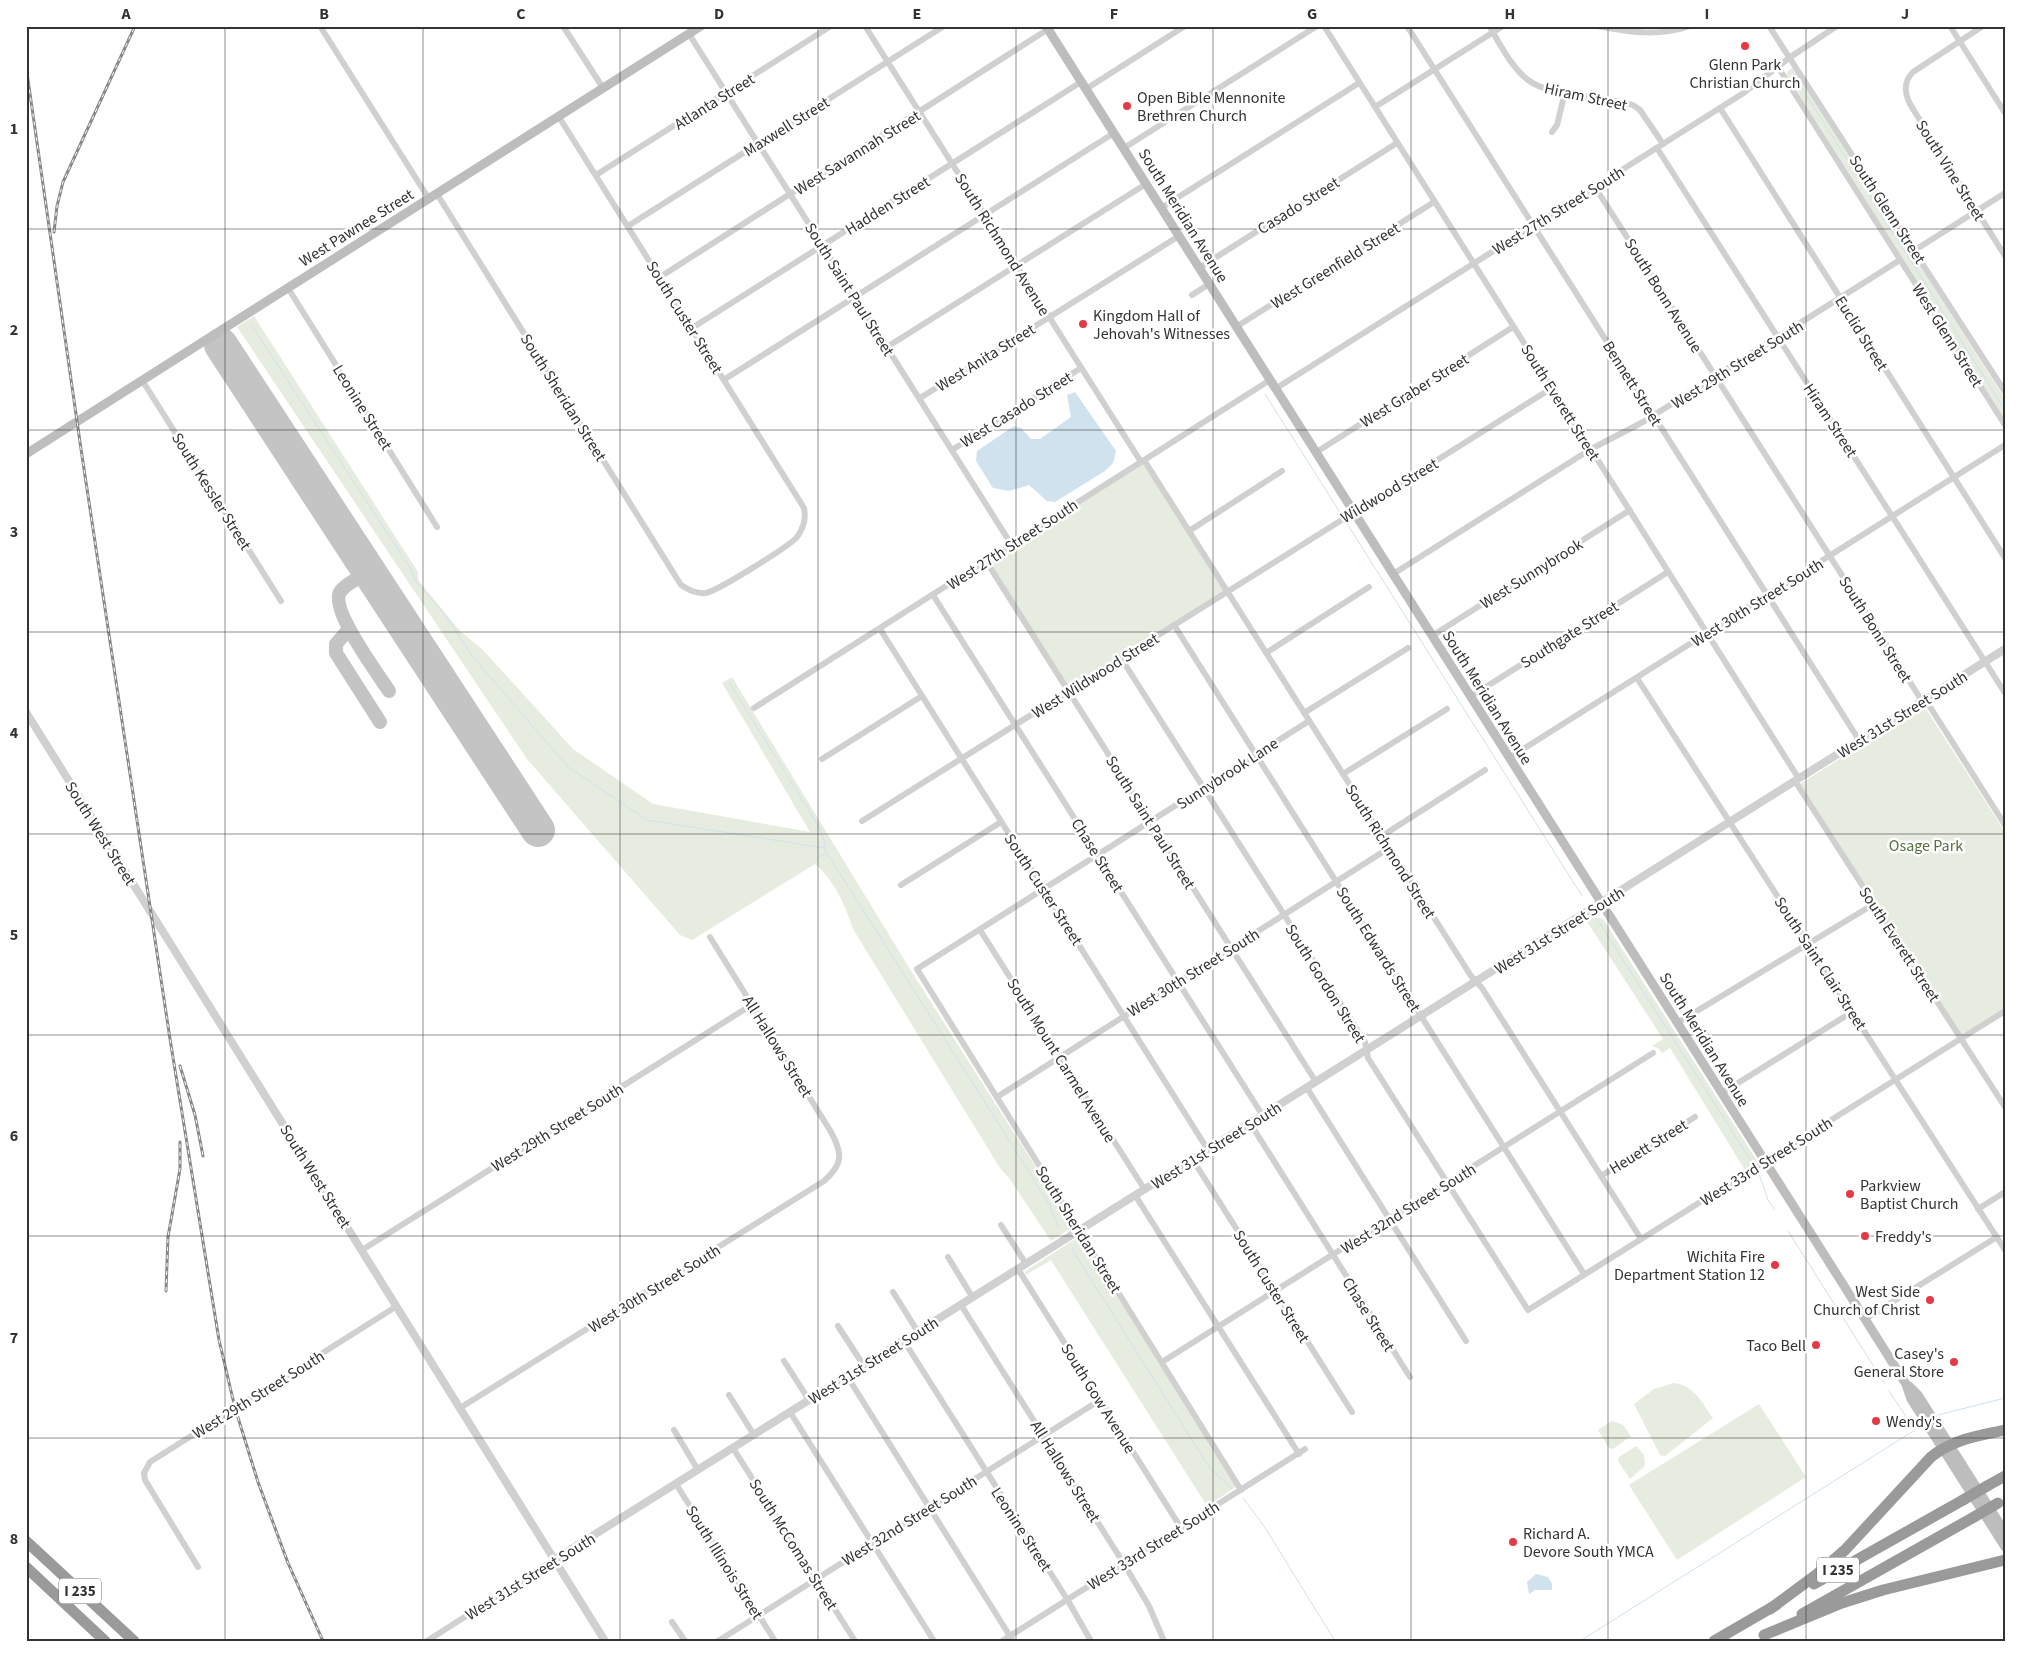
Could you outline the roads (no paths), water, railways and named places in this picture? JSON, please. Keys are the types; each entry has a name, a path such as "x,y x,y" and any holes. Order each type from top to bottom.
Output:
{"highway":[{"path":"1770,1609 1816,1575 1845,1550 1931,1457 1946,1446 2005,1430"},
{"name":"I 235","path":"1714,1641 2005,1476"},
{"name":"I 235","path":"1760,1638 2001,1502"},
{"name":"I 235","path":"26,1541 134,1641"},
{"path":"1760,1638 1842,1603 1883,1590 2005,1560"},
{"name":"I 235","path":"26,1567 105,1641"}],"main road":[{"name":"West Pawnee Street","path":"26,454 701,26"},
{"name":"South Meridian Avenue","path":"1050,28 1272,385 1906,1384 1912,1400 2005,1532"},
{"name":"South Meridian Avenue","path":"1946,1446 2005,1546"}],"street":[{"path":"320,26 429,199"},
{"path":"563,26 603,88"},
{"name":"Atlanta Street","path":"596,176 831,26"},
{"name":"South Richmond Avenue","path":"865,26 1016,266 1142,461"},
{"name":"Maxwell Street","path":"628,226 944,26"},
{"name":"Hadden Street","path":"692,328 952,164 1185,26"},
{"path":"1124,148 1317,26"},
{"name":"South Everett Street","path":"1324,26 1630,510 1874,904 2005,1107"},
{"name":"Bennett Street","path":"1407,26 1859,740"},
{"name":"Hiram Street","path":"1489,26 1509,58 1526,78 1539,86 1633,105 1640,110 1660,146 1778,338 2005,693"},
{"path":"1375,107 1503,26"},
{"path":"1597,26 1646,33 1690,26"},
{"name":"South Glenn Street","path":"1769,26 2005,392"},
{"name":"West 27th Street South","path":"754,708 1142,461 1474,264 1720,108 1837,26"},
{"path":"1950,26 2005,113"},
{"path":"1959,41 1984,26"},
{"name":"West Savannah Street","path":"660,277 920,113 1050,28"},
{"name":"South Saint Paul Street","path":"689,34 1011,544"},
{"name":"South Vine Street","path":"1959,41 1910,75 1907,82 1907,100 2005,256"},
{"name":"West Glenn Street","path":"1778,67 2005,424"},
{"path":"1161,208 1359,83"},
{"path":"1552,132 1557,125 1564,92"},
{"name":"Euclid Street","path":"1720,108 2005,558"},
{"name":"South Custer Street","path":"559,116 800,501 805,520"},
{"path":"725,379 1114,133"},
{"name":"Casado Street","path":"1199,268 1397,143"},
{"path":"887,347 1146,184"},
{"name":"South Bonn Avenue","path":"1595,187 1830,556"},
{"path":"1915,250 2005,193"},
{"name":"South Sheridan Street","path":"437,194 677,579 684,587 697,593 708,592 720,587 794,540 805,520"},
{"name":"West Greenfield Street","path":"1236,327 1434,202"},
{"name":"West Anita Street","path":"920,398 1178,236"},
{"name":"West 29th Street South","path":"1393,574 1591,449 1654,416 1900,260"},
{"path":"1192,296 1209,284"},
{"name":"Leonine Street","path":"288,288 437,527"},
{"name":"West Graber Street","path":"1315,452 1513,327"},
{"name":"West Casado Street","path":"952,450 1081,368"},
{"name":"South Kessler Street","path":"142,380 281,601"},
{"name":"Wildwood Street","path":"1227,591 1552,388"},
{"name":"West 30th Street South","path":"1509,758 2005,445"},
{"name":"South Richmond Street","path":"1142,461 1189,531 1389,848 1476,982 1482,988 1641,1239"},
{"path":"1189,531 1282,471"},
{"name":"West Sunnybrook","path":"1432,636 1630,510"},
{"name":"South Bonn Street","path":"1830,556 2005,825"},
{"name":"South Saint Paul Street","path":"986,560 1316,1082"},
{"name":"Southgate Street","path":"1470,697 1668,572"},
{"path":"1266,653 1369,587"},
{"name":"West Wildwood Street","path":"862,822 1227,591"},
{"name":"Chase Street","path":"932,595 1262,1116"},
{"name":"South Edwards Street","path":"1174,625 1584,1274"},
{"name":"South Custer Street","path":"880,629 1208,1150"},
{"path":"1304,714 1408,648"},
{"name":"West 31st Street South","path":"427,1641 2005,649"},
{"name":"South Gordon Street","path":"1121,658 1367,1050 1368,1058 1528,1310"},
{"name":"South Saint Clair Street","path":"1636,678 2005,1250"},
{"path":"822,759 922,696"},
{"path":"1343,774 1447,709"},
{"name":"South West Street","path":"26,712 605,1641"},
{"name":"Sunnybrook Lane","path":"917,969 1309,721"},
{"path":"1382,836 1486,770"},
{"path":"901,885 1001,822"},
{"name":"West 30th Street South","path":"997,1096 1389,848"},
{"path":"1677,1023 1874,904"},
{"name":"South Mount Carmel Avenue","path":"980,930 1145,1190"},
{"name":"All Hallows Street","path":"710,937 831,1132 839,1147 840,1158"},
{"name":"South Sheridan Street","path":"917,969 1241,1490"},
{"name":"West 29th Street South","path":"362,1250 753,1004"},
{"name":"West 33rd Street South","path":"1528,1310 2005,1011"},
{"path":"1722,1093 1852,1012"},
{"name":"West 32nd Street South","path":"1162,1362 1653,1053"},
{"path":"1307,1088 1466,1341"},
{"name":"Heuett Street","path":"1601,1176 1695,1117"},
{"name":"Chase Street","path":"1250,1124 1410,1377"},
{"name":"West 30th Street South","path":"460,1408 824,1181 834,1172 840,1158"},
{"name":"South Custer Street","path":"1192,1160 1352,1412"},
{"path":"1978,1209 2005,1192"},
{"path":"1135,1196 1299,1454"},
{"path":"1001,1225 1026,1264"},
{"path":"1865,1319 1997,1237"},
{"path":"948,1257 972,1298"},
{"name":"South Gow Avenue","path":"1018,1269 1181,1528"},
{"path":"893,1292 918,1332"},
{"name":"All Hallows Street","path":"961,1305 1124,1564 1149,1606 1164,1641"},
{"name":"West 29th Street South","path":"198,1567 145,1480 145,1467 158,1456 397,1306"},
{"path":"838,1326 864,1366"},
{"name":"Leonine Street","path":"904,1341 1067,1599 1090,1641"},
{"path":"784,1360 809,1400"},
{"path":"847,1376 1012,1638"},
{"path":"729,1395 754,1435"},
{"name":"West 32nd Street South","path":"718,1641 1100,1400"},
{"path":"790,1412 934,1641"},
{"path":"674,1430 698,1470"},
{"name":"South McComas Street","path":"733,1448 855,1641"},
{"name":"West 33rd Street South","path":"1002,1641 1012,1638 1067,1599 1305,1450"},
{"name":"South Illinois Street","path":"676,1484 775,1641"},
{"path":"672,1622 685,1641"}],"water":[{"path":"1075,392 1116,451 1113,463 1105,471 1055,502 1047,501 1029,485 1009,491 993,488 976,461 977,451 1014,426 1021,428 1031,439 1040,439 1071,417 1067,395"},
{"path":"1536,1574 1548,1577 1552,1584 1552,1590 1535,1590 1529,1594 1527,1582"}],"waterway":[{"path":"1793,74 2005,410"},
{"path":"252,326 412,571 415,580 446,616 473,657 568,767 647,820 825,848"},
{"path":"1265,394 1341,514"},
{"path":"1346,522 1582,896"},
{"path":"729,682 819,827 825,843 825,850 1050,1206 1058,1226"},
{"path":"816,859 826,853"},
{"path":"1599,922 1753,1164"},
{"path":"1759,1174 1768,1200 1774,1209"},
{"path":"1788,1231 1885,1384"},
{"path":"1072,1249 1209,1467 1231,1488"},
{"path":"1580,1641 1915,1430 1889,1391"},
{"path":"1938,1415 2005,1398"},
{"path":"1243,1498 1264,1526 1335,1641"}],"railway":[{"path":"54,232 57,206 63,182 135,26"},
{"path":"26,66 81,449 170,1039 219,1340 235,1408 258,1482 288,1563 323,1641"},
{"path":"180,1066 195,1115 203,1156"},
{"path":"166,1291 168,1237 180,1169 180,1142"}],"place":[{"name":"Glenn Park Christian Church","path":"1745,46"},
{"name":"Open Bible Mennonite Brethren Church","path":"1127,106"},
{"name":"Kingdom Hall of Jehovah's Witnesses","path":"1083,324"},
{"name":"Parkview Baptist Church","path":"1850,1194"},
{"name":"Freddy's","path":"1865,1236"},
{"name":"Wichita Fire Department Station 12","path":"1775,1265"},
{"name":"West Side Church of Christ","path":"1930,1300"},
{"name":"Taco Bell","path":"1816,1345"},
{"name":"Casey's General Store","path":"1954,1362"},
{"name":"Wendy's","path":"1876,1421"},
{"name":"Richard A. Devore South YMCA","path":"1513,1542"}],"park label":[{"name":"Osage Park","path":"1926,845"}]}
